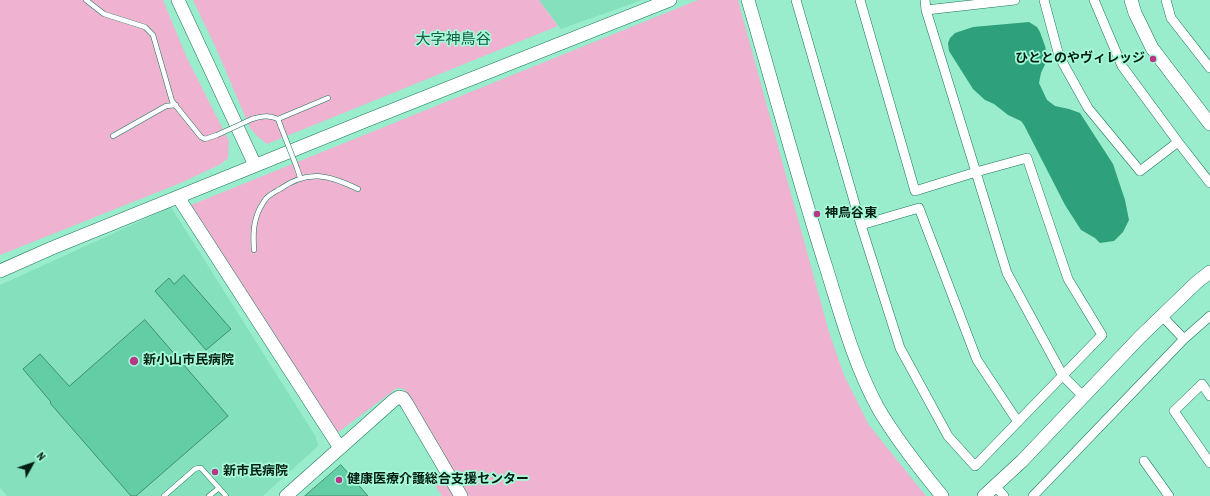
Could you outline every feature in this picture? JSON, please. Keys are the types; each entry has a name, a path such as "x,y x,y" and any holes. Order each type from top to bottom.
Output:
{"street":[{"path":"178,0 255,165"},
{"path":"0,271 52,248 365,120 670,0"},
{"path":"748,0 814,229 851,345 864,379 879,409 903,445 942,496"},
{"path":"796,0 861,225 900,348 948,436 975,466 1102,335 1068,279 1026,158 915,191 860,0"},
{"path":"925,0 926,10 1008,274 1063,376 1084,396"},
{"path":"926,10 1015,0"},
{"path":"1044,0 1059,56 1088,108 1140,171 1178,142"},
{"path":"1094,0 1122,66 1210,183"},
{"path":"1131,0 1152,48 1210,124"},
{"path":"1166,0 1171,18 1210,68"},
{"path":"178,197 340,448"},
{"path":"861,225 919,208 977,360 1018,422"},
{"path":"984,496 999,491 1022,461 1084,396 1162,316 1197,282 1210,272"},
{"path":"1162,316 1184,339"},
{"path":"1033,496 1184,339 1210,316"},
{"path":"1210,396 1202,384 1174,411 1207,452 1210,463"},
{"path":"286,496 399,397 403,398 461,496"},
{"path":"1144,461 1169,496"}],"lane":[{"path":"86,0 104,14 145,27 154,35 172,101 201,137 205,139 252,118 264,115 278,119 328,98"},
{"path":"113,136 166,106 176,105"},
{"path":"278,119 300,178"},
{"path":"254,250 253,230 258,213 265,200 285,185 300,178 314,176 339,180 358,189"},
{"path":"164,496 198,468 201,468 226,496"},
{"path":"209,496 219,488"}],"shaded area":[{"path":"0,0 163,0 187,58 229,141 228,158 221,164 183,182 0,255"},
{"path":"193,0 539,0 558,26 267,144 250,128 216,48"},
{"path":"539,0 642,0 561,29"},
{"path":"698,0 738,0 829,332 844,375 869,425 926,496 468,496 404,389 397,388 336,434 191,205"},
{"path":"1029,22 1037,27 1040,32 1048,58 1041,73 1039,83 1047,100 1055,106 1080,113 1113,164 1125,200 1129,220 1123,232 1114,241 1100,243 1095,238 1081,230 1065,205 1024,125 1021,121 1008,115 994,104 985,100 973,89 949,51 948,43 950,38 955,33 973,27"},
{"name":"新小山市民病院","path":"171,207 316,437 318,446 263,496 7,496 0,488 0,285"},
{"path":"443,473 456,496 442,496 433,482 435,478"}],"building":[{"path":"184,275 231,329 206,350 155,291 169,278 174,284"},
{"path":"145,320 228,416 136,496 131,496 50,403 51,402 23,369 40,354 69,386"},
{"name":"健康医療介護総合支援センター","path":"341,465 368,496 305,496"}],"place":[{"name":"ひととのやヴィレッジ","path":"1153,59"},
{"name":"神鳥谷東","path":"817,214"},
{"name":"新小山市民病院","path":"134,361"},
{"name":"新市民病院","path":"215,472"},
{"name":"健康医療介護総合支援センター","path":"339,480"}],"district":[{"name":"大字神鳥谷","path":"453,40"}]}
